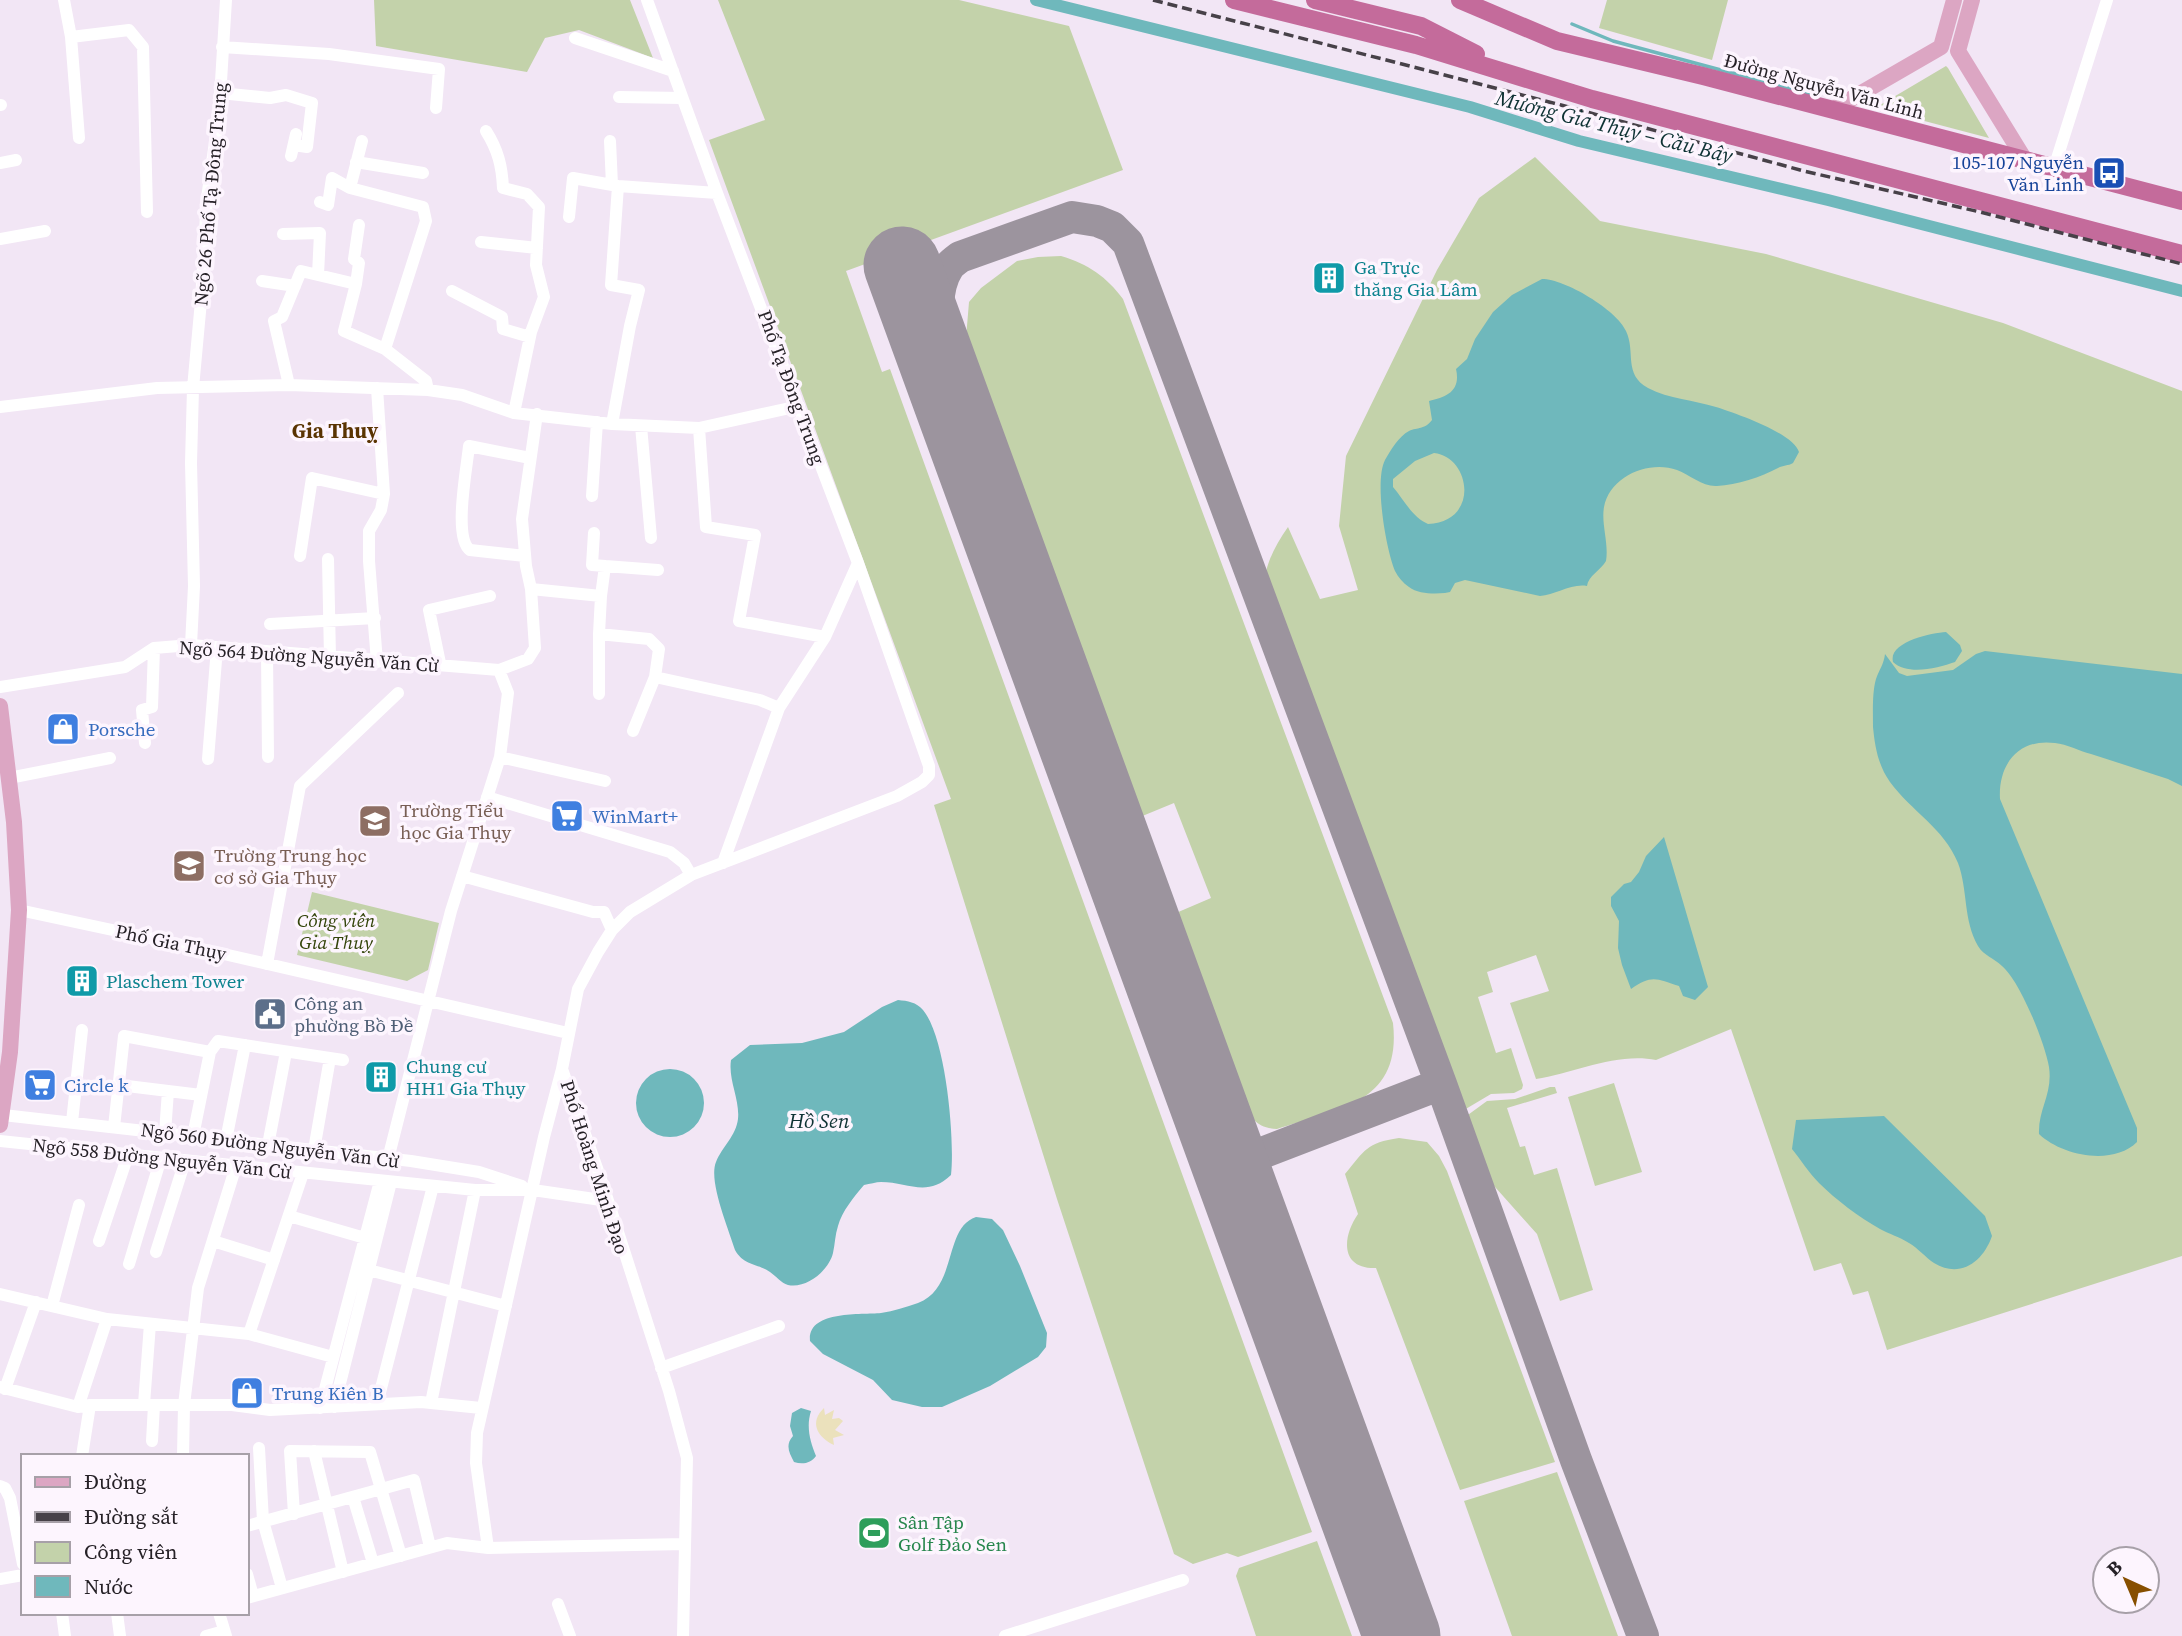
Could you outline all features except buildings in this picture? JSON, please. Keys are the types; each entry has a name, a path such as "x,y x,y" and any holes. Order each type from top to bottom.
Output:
{"highway":[{"path":"1234,0 1416,45 1592,99 2182,254"},
{"path":"1315,0 1421,26 1520,77"},
{"name":"Đường Nguyễn Văn Linh","path":"1460,0 1557,41 2182,201"}],"main road":[{"path":"1941,47 1954,0"},
{"path":"1958,51 1972,0"},
{"path":"1832,110 1941,47 1958,51 2025,160"},
{"path":"0,706 14,822 19,910 11,1038 1,1120"}],"street":[{"path":"64,0 71,37 79,138"},
{"name":"Ngõ 26 Phố Tạ Đông Trung","path":"191,645 194,586 191,463 193,388 206,198 215,147 226,0"},
{"name":"Phố Tạ Đông Trung","path":"647,0 858,564 926,758 929,775"},
{"path":"2054,168 2107,0"},
{"path":"71,37 129,30 143,47 147,212"},
{"path":"575,37 673,71"},
{"path":"222,47 330,54 439,69 436,108"},
{"path":"220,93 270,98 286,95 312,103 307,147 294,145"},
{"path":"619,97 682,98"},
{"path":"486,131 497,149 503,188 527,194 539,207 536,265 544,297 530,337 514,413"},
{"path":"350,188 362,141"},
{"path":"610,141 615,185 611,285 639,290 612,424"},
{"path":"0,163 16,160"},
{"path":"356,162 423,173"},
{"path":"320,202 328,205 332,178 350,188 423,207 426,221 385,349"},
{"path":"569,217 573,178 615,185 717,193"},
{"path":"359,225 354,259 359,263 344,331 385,349 426,381 428,390"},
{"path":"0,239 45,231"},
{"path":"283,234 320,233 317,275"},
{"path":"481,243 537,248"},
{"path":"289,385 274,321 282,317 301,271 356,284"},
{"path":"262,281 295,286"},
{"path":"452,292 502,317 503,329 530,337"},
{"path":"0,407 157,388 289,385 428,390 462,395 514,413 612,424 699,428 799,406"},
{"path":"377,388 384,494 381,510 369,531 377,662"},
{"path":"388,1159 462,876 500,757 508,693 499,670 528,659 535,649 522,519 537,414"},
{"path":"592,496 597,422"},
{"path":"641,426 651,538"},
{"path":"699,428 706,527 755,535 739,621 825,637"},
{"path":"525,556 470,550 465,547 462,537 462,503 469,446 530,458"},
{"path":"300,556 312,478 384,494"},
{"path":"594,533 592,565 658,570"},
{"path":"328,559 330,658"},
{"path":"723,863 779,708 825,637 858,564"},
{"path":"599,694 599,634 605,566"},
{"path":"531,589 601,596"},
{"path":"440,663 429,610 490,596"},
{"path":"270,624 375,618"},
{"path":"599,634 649,639 659,649 655,677 633,732"},
{"name":"Ngõ 564 Đường Nguyễn Văn Cừ","path":"0,687 125,667 154,648 191,645 377,662 440,663 499,670"},
{"path":"145,743 142,710 152,706 154,648"},
{"path":"208,759 217,648"},
{"path":"267,652 268,757"},
{"path":"655,677 760,700 779,708"},
{"path":"267,964 300,786 398,693"},
{"path":"500,757 605,781"},
{"path":"9,778 110,758"},
{"name":"Phố Hoàng Minh Đạo","path":"683,1636 687,1458 608,1201 562,1069 578,989 612,930 641,905 691,875 897,796 929,775"},
{"path":"486,797 670,852 684,863 691,875"},
{"path":"462,876 593,912 604,912 612,930"},
{"name":"Phố Gia Thụy","path":"19,910 568,1034"},
{"path":"72,1122 82,1030"},
{"path":"114,1127 124,1036 210,1052"},
{"path":"193,1136 210,1052 218,1041 337,1059 314,1150"},
{"path":"226,1140 245,1045"},
{"path":"268,1145 286,1052"},
{"path":"488,1548 476,1463 481,1408 553,1097 562,1069"},
{"path":"119,1085 201,1095"},
{"path":"165,1133 168,1091"},
{"name":"Ngõ 560 Đường Nguyễn Văn Cừ","path":"1,1120 72,1122 388,1159 479,1172 533,1190"},
{"name":"Ngõ 558 Đường Nguyễn Văn Cừ","path":"0,1142 475,1191 533,1190"},
{"path":"99,1241 128,1155"},
{"path":"129,1264 161,1158"},
{"path":"156,1252 185,1160"},
{"path":"183,1454 184,1405 198,1288 236,1166"},
{"path":"249,1334 303,1173"},
{"path":"320,1408 333,1357 363,1269 365,1238 385,1181"},
{"path":"334,1407 385,1181"},
{"path":"377,1405 433,1186"},
{"path":"533,1190 608,1201"},
{"path":"431,1403 475,1191"},
{"path":"52,1306 79,1205"},
{"path":"289,1216 365,1238"},
{"path":"213,1241 274,1260"},
{"path":"363,1269 506,1306"},
{"path":"0,1294 107,1320 249,1334 333,1357"},
{"path":"36,1303 2,1388 84,1406 232,1405 270,1410 431,1403 481,1408"},
{"path":"82,1454 84,1406 107,1320"},
{"path":"150,1324 149,1405 152,1441"},
{"path":"661,1368 779,1326"},
{"path":"259,1448 263,1521 282,1588"},
{"path":"294,1514 290,1451 370,1452 401,1556"},
{"path":"314,1451 343,1572"},
{"path":"248,1526 414,1480 430,1548"},
{"path":"0,1486 5,1488 10,1498 21,1554"},
{"path":"353,1497 373,1563"},
{"path":"250,1597 447,1543 488,1548 685,1544"},
{"path":"0,1579 21,1575"},
{"path":"1005,1636 1183,1580"},
{"path":"558,1604 570,1636"},
{"path":"62,1615 65,1636"},
{"path":"119,1615 120,1636"},
{"path":"206,1636 225,1634 220,1615"}],"green space":[{"path":"374,0 630,0 653,58 579,30 545,38 527,72 376,46"},
{"path":"718,0 959,0 1069,26 1123,170 846,271 882,372 890,369 1312,1532 1238,1557 1227,1553 1193,1564 1174,1554 1057,1199 934,805 951,799 709,140 765,120"},
{"path":"1607,0 1728,0 1712,60 1599,28"},
{"path":"1946,66 1948,68 1989,138 1875,108"},
{"path":"1535,157 1600,221 1766,254 2003,323 2182,391 2182,1256 1887,1350 1868,1291 1853,1295 1841,1263 1814,1271 1731,1029 1656,1060 1641,1058 1611,1061 1536,1079 1510,1003 1549,991 1536,955 1487,972 1493,992 1478,997 1496,1053 1511,1048 1522,1089 1514,1093 1491,1094 1459,1113 1263,590 1271,557 1288,527 1320,599 1358,590 1339,526 1346,456 1437,270 1479,198"},
{"path":"1061,256 1096,272 1123,299 1393,1023 1393,1050 1387,1071 1376,1087 1361,1099 1342,1108 1277,1129 1259,1124 1242,1101 1176,913 1211,898 1174,803 1140,817 966,338 969,302 981,288 1017,261"},
{"name":"Công viên Gia Thuỵ","path":"312,892 439,923 428,970 407,981 297,955"},
{"path":"1614,1083 1642,1172 1595,1186 1568,1097"},
{"path":"1555,1087 1557,1093 1507,1108 1520,1147 1525,1146 1534,1175 1557,1168 1593,1290 1560,1301 1537,1234 1487,1178 1476,1161 1461,1120 1487,1101 1515,1099"},
{"path":"1399,1138 1427,1142 1447,1171 1555,1462 1460,1490 1376,1268 1356,1263 1348,1250 1349,1232 1358,1214 1345,1174 1373,1145"},
{"path":"1557,1472 1618,1636 1512,1636 1464,1501"},
{"path":"1317,1541 1352,1636 1256,1636 1236,1576 1239,1568"}],"sand":[{"path":"824,1408 825,1415 834,1410 832,1419 839,1418 843,1421 835,1430 844,1435 833,1438 834,1445 823,1438 817,1429 819,1413"}],"water":[{"path":"1542,279 1564,284 1589,297 1612,314 1626,331 1633,369 1640,382 1656,392 1725,410 1775,431 1799,452 1793,463 1749,480 1712,486 1666,467 1632,473 1622,479 1608,496 1603,520 1606,561 1587,586 1575,586 1540,596 1465,580 1455,583 1450,592 1445,593 1426,593 1413,589 1396,573 1388,547 1381,499 1385,460 1405,433 1424,427 1432,420 1429,401 1451,392 1456,383 1456,369 1467,359 1475,339 1493,312 1512,295","holes":["1434,453 1446,457 1456,466 1462,477 1463,502 1456,513 1445,521 1428,524 1409,508 1393,487 1393,479 1415,461"]},
{"path":"1946,632 1960,645 1962,651 1955,662 1915,670 1893,662 1893,655 1904,644 1931,634"},
{"path":"1985,651 2182,674 2182,786 2064,745 2042,743 2031,745 2013,756 2000,787 2000,799 2137,1128 2137,1142 2115,1154 2102,1156 2074,1153 2049,1142 2039,1134 2050,1077 2047,1056 2031,1013 2009,974 1983,952 1973,936 1961,873 1952,851 1936,830 1890,782 1878,756 1873,727 1873,696 1885,654 1899,673 1907,676 1953,670"},
{"path":"1664,837 1708,987 1695,1000 1683,996 1679,986 1660,980 1644,981 1631,989 1618,948 1619,921 1611,906 1611,897 1624,884 1631,882 1646,856"},
{"name":"Hồ Sen","path":"898,1000 908,1001 923,1010 938,1042 950,1115 951,1175 934,1186 917,1187 881,1182 864,1185 842,1215 827,1266 810,1281 795,1285 785,1284 765,1269 747,1262 735,1250 717,1193 714,1170 716,1162 735,1131 738,1119 731,1060 750,1045 802,1043 844,1032 882,1007"},
{"path":"670,1069 683,1072 694,1079 701,1090 704,1103 701,1116 694,1127 683,1134 670,1137 657,1134 646,1127 639,1116 636,1103 639,1090 646,1079 657,1072"},
{"path":"1884,1116 1985,1216 1992,1236 1983,1253 1969,1265 1944,1268 1906,1241 1864,1219 1819,1183 1792,1149 1796,1120"},
{"path":"976,1217 992,1219 1003,1230 1020,1266 1047,1333 1046,1347 1038,1357 990,1386 942,1407 922,1407 892,1400 873,1380 823,1354 810,1341 811,1331 826,1319 891,1311 918,1303 931,1295 945,1272 959,1233 966,1223"},
{"path":"801,1408 811,1411 809,1434 816,1456 804,1463 794,1462 789,1449 793,1436 790,1426 792,1413"}],"waterway":[{"name":"Mương Gia Thụy – Cầu Bây","path":"1036,0 1470,107 1579,141 1828,200 2182,291"},
{"path":"1572,24 1613,41 1810,94"}],"taxiway":[{"path":"939,366 937,316 940,290 948,268 960,257 1072,217 1097,221 1112,227 1128,243 1643,1636"},
{"path":"1231,1165 1441,1084"}],"runway":[{"path":"902,265 1402,1636"}],"railway":[{"path":"1153,0 1804,171 1980,212 2182,264"}],"place":[{"name":"105-107 Nguyễn Văn Linh","path":"2109,173"},
{"name":"Ga Trực thăng Gia Lâm","path":"1329,278"},
{"name":"Porsche","path":"63,729"},
{"name":"WinMart+","path":"567,816"},
{"name":"Trường Tiểu học Gia Thụy","path":"375,821"},
{"name":"Trường Trung học cơ sở Gia Thụy","path":"189,866"},
{"name":"Plaschem Tower","path":"82,981"},
{"name":"Công an phường Bồ Đề","path":"270,1014"},
{"name":"Chung cư HH1 Gia Thụy","path":"381,1077"},
{"name":"Circle k","path":"40,1085"},
{"name":"Trung Kiên B","path":"247,1393"},
{"name":"Sân Tập Golf Đảo Sen","path":"874,1533"}],"district":[{"name":"Gia Thuỵ","path":"335,431"}]}
